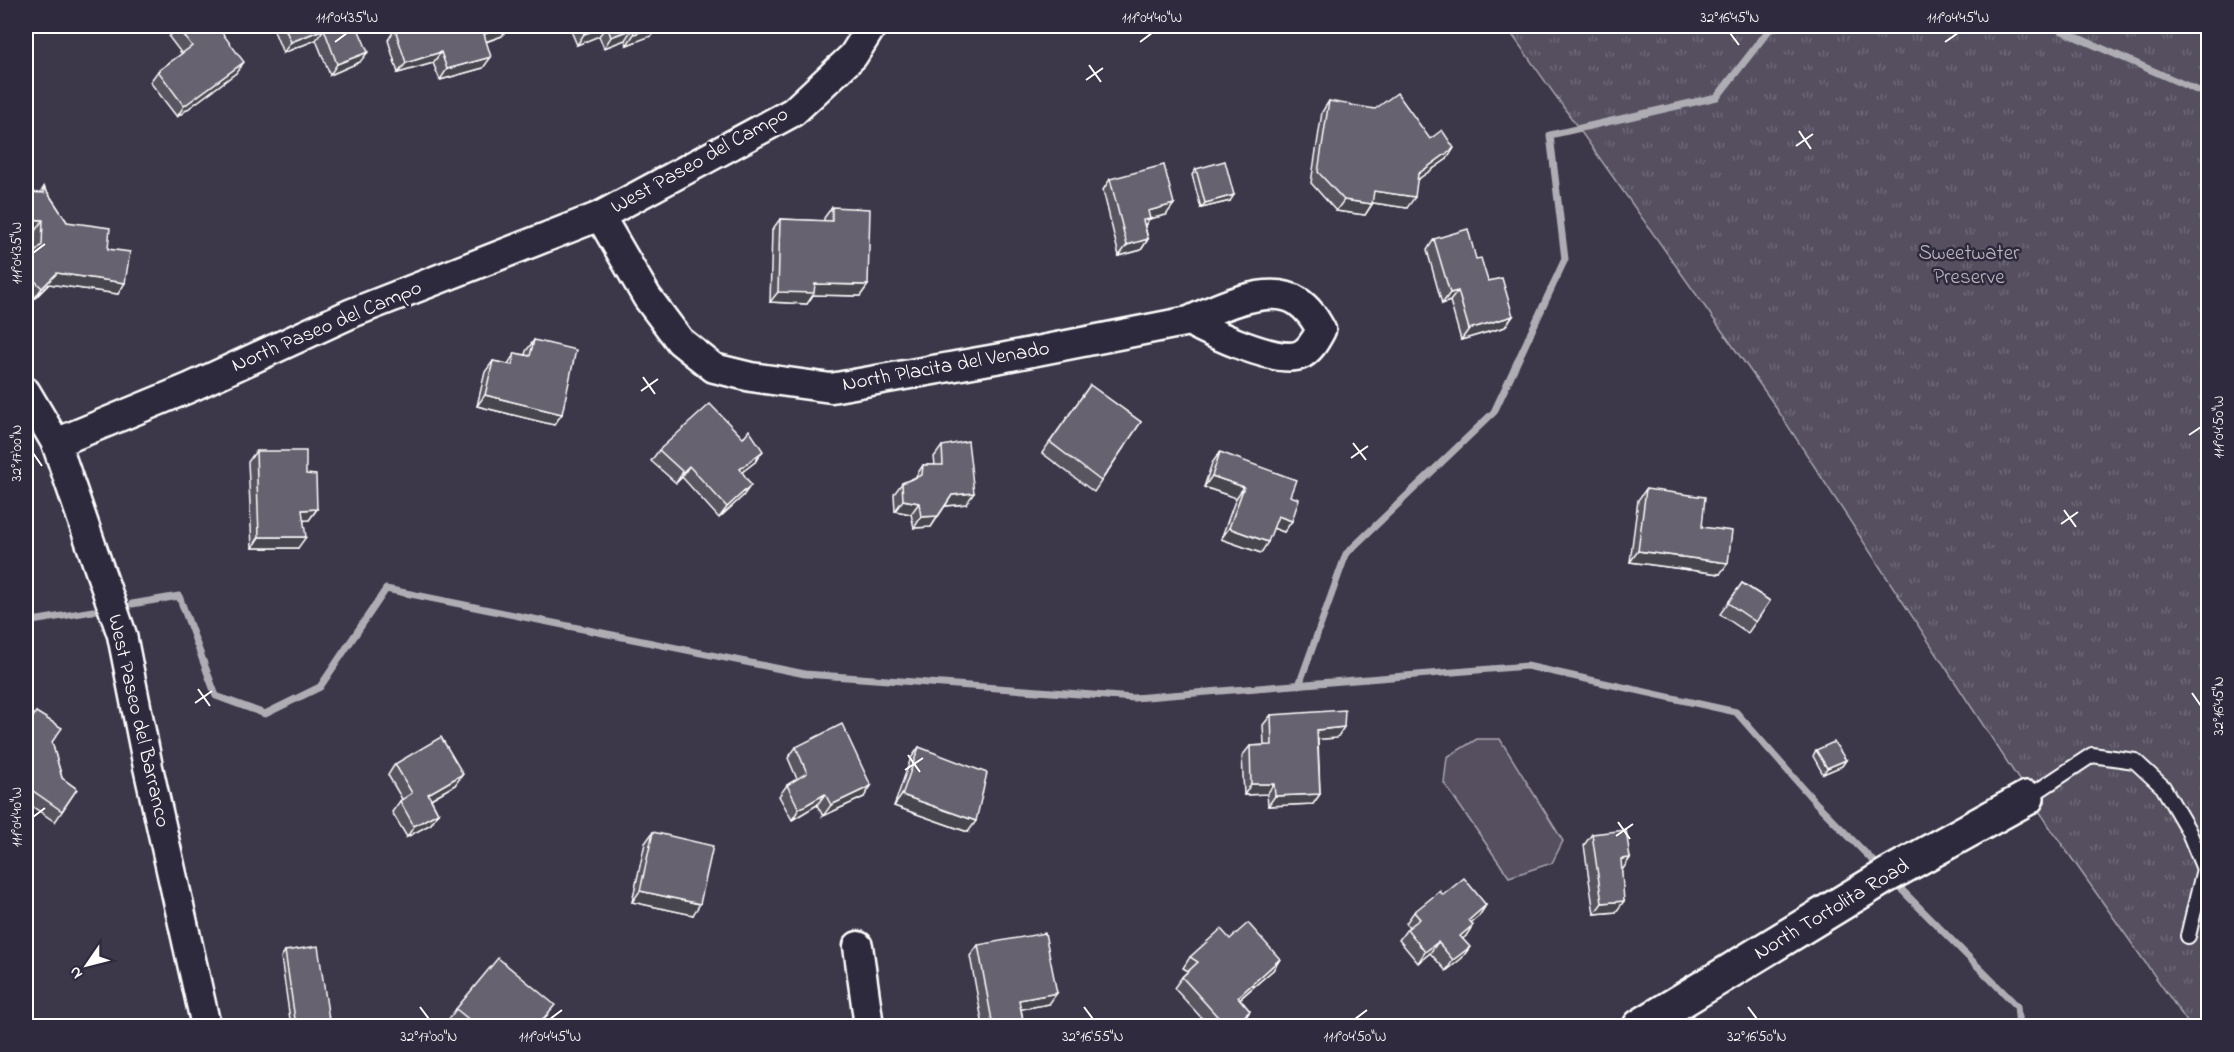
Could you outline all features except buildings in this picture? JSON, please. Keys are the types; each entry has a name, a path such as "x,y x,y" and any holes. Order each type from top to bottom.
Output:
{"street":[{"name":"West Paseo del Campo","path":"600,216 793,112 853,56 872,26"},
{"name":"North Placita del Venado","path":"600,216 647,297 680,341 714,368 751,376 831,388 1189,321"},
{"name":"North Paseo del Campo","path":"56,443 189,388 351,313 600,216"},
{"name":"West Paseo del Barranco","path":"26,393 56,443 122,635 148,767 206,1026"},
{"name":"North Tortolita Road","path":"1640,1026 1886,876 2027,798"},
{"path":"858,946 869,1026"}],"lane":[{"path":"2027,798 2092,755 2134,761 2163,787 2188,830 2204,869 2188,936"}],"path":[{"path":"2208,448 2205,451 2208,456"}],"green space":[{"name":"Sweetwater Preserve","path":"1506,26 2208,26 2208,1026 2190,1026 2051,829 1771,400"},
{"path":"1477,739 1500,739 1563,841 1552,863 1509,877 1444,783 1447,757"}],"waterway":[{"path":"1299,685 1346,554 1494,412 1565,259 1550,135 1717,97 1769,30 1780,26"},
{"path":"2051,26 2208,95"},
{"path":"132,604 179,596 216,696 265,714 320,687 386,589 805,674 1134,698 1527,666 1736,712 1816,803 1882,870"},
{"path":"26,622 93,611"},
{"path":"1894,882 2017,1006 2019,1026"}]}
